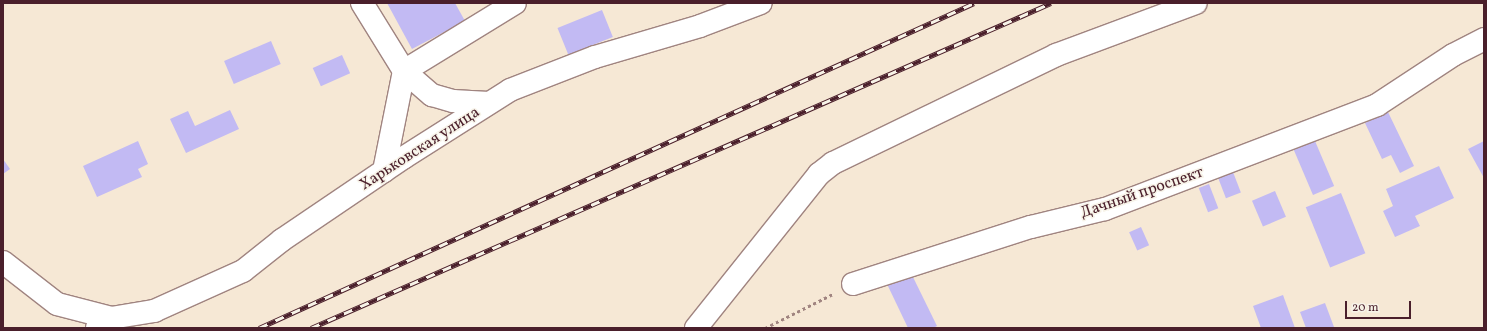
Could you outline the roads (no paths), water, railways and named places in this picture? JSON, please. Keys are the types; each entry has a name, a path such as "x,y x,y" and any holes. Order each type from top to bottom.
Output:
{"street":[{"path":"362,3 404,71 432,95 453,101 489,103"},
{"path":"384,171 404,71 515,3"},
{"name":"Харьковская улица","path":"104,323 154,312 243,271 282,240 384,171 510,90 595,57 700,26 761,3"},
{"path":"696,328 819,174 833,163 1056,56 1196,3"},
{"name":"Дачный проспект","path":"853,284 1030,227 1105,209 1377,105 1453,55 1484,39"},
{"path":"3,262 56,304 104,323"}],"railway":[{"path":"259,328 974,3"},
{"path":"311,328 1051,3"}]}
